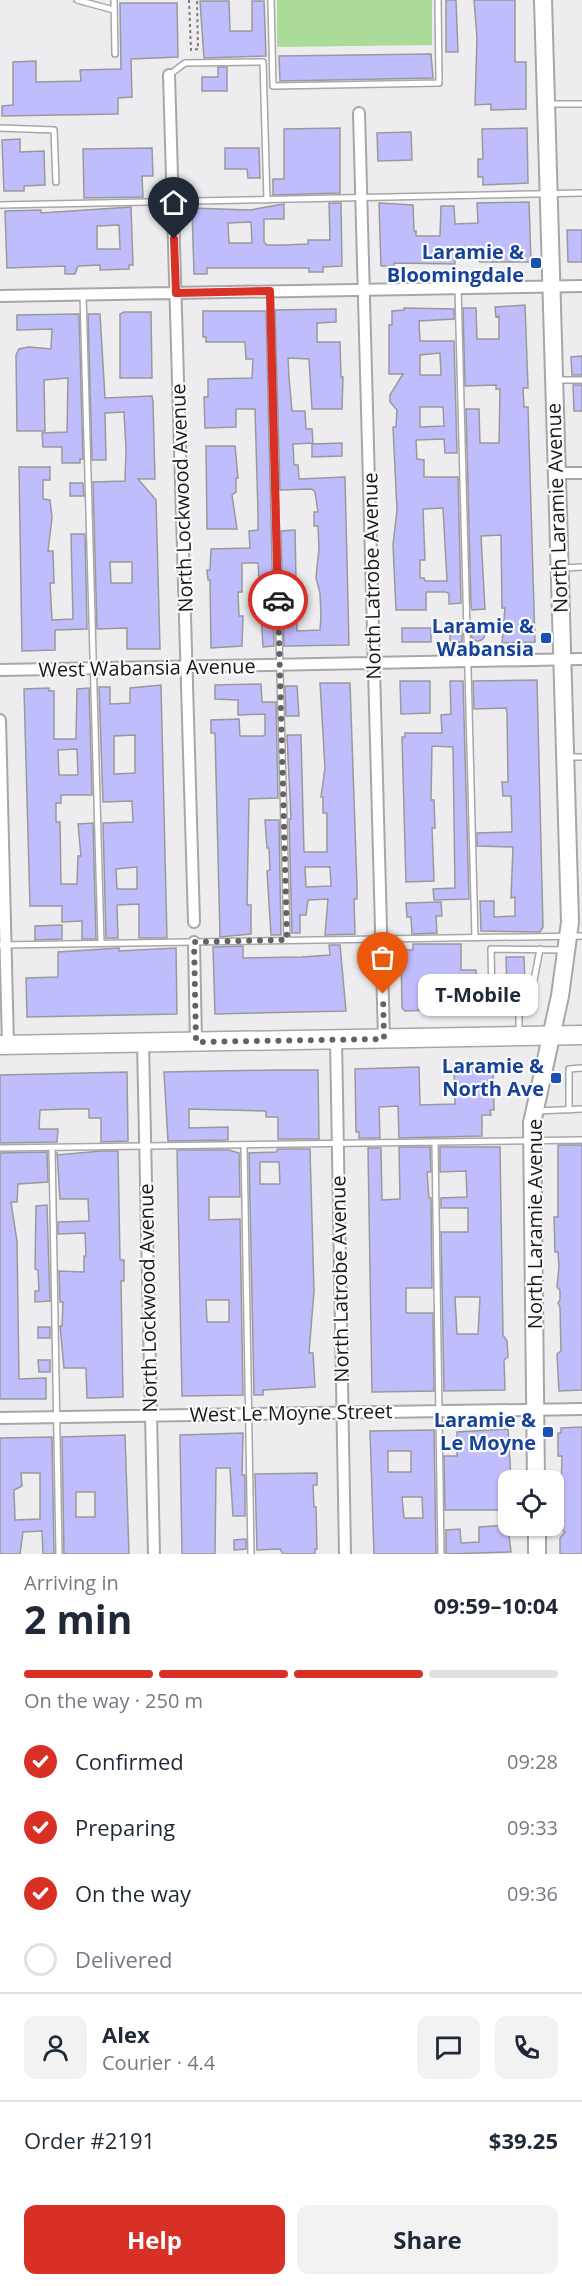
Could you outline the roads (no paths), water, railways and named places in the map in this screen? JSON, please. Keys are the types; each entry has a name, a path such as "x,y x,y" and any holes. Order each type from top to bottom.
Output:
{"main road":[{"path":"4,1045 582,1035"}],"street":[{"name":"North Laramie Avenue","path":"536,1470 532,1141 535,1111 573,940 575,849 565,757 543,0"},
{"name":"North Lockwood Avenue","path":"169,75 194,922"},
{"name":"North Latrobe Avenue","path":"358,113 365,290 384,1039"},
{"path":"0,296 582,286"},
{"path":"556,473 582,473"},
{"name":"West Wabansia Avenue","path":"0,670 582,659"},
{"path":"0,720 4,1045"},
{"path":"194,942 196,1042"},
{"name":"North Latrobe Avenue","path":"336,1039 345,1554"},
{"name":"North Lockwood Avenue","path":"143,1043 154,1554"},
{"name":"West Le Moyne Street","path":"0,1418 582,1409"},
{"path":"537,1536 537,1554"}],"lane":[{"path":"77,0 114,10"},
{"path":"114,0 115,54"},
{"path":"272,0 273,86 440,83 438,0"},
{"path":"169,75 185,63 263,62 267,200"},
{"path":"546,104 582,104"},
{"path":"0,128 54,130 56,182"},
{"path":"0,205 582,193"},
{"path":"458,288 476,938"},
{"path":"270,291 287,940"},
{"path":"82,295 101,943"},
{"path":"554,380 582,380"},
{"path":"558,568 582,567"},
{"path":"565,757 582,757"},
{"path":"3,945 476,938 573,940"},
{"path":"540,950 531,996 492,997 491,950 540,950 573,940"},
{"path":"519,996 519,1036"},
{"path":"570,1110 569,1069 582,1068"},
{"path":"535,1111 582,1109"},
{"path":"0,1148 582,1140"},
{"path":"435,1142 441,1554"},
{"path":"243,1145 251,1554"},
{"path":"52,1148 59,1554"}],"place":[{"name":"Laramie & Bloomingdale","path":"536,263"},
{"name":"Laramie & Wabansia","path":"546,638"},
{"name":"T-Mobile","path":"383,994"},
{"name":"Laramie & North Ave","path":"556,1078"},
{"name":"Laramie & Le Moyne","path":"548,1432"}]}
